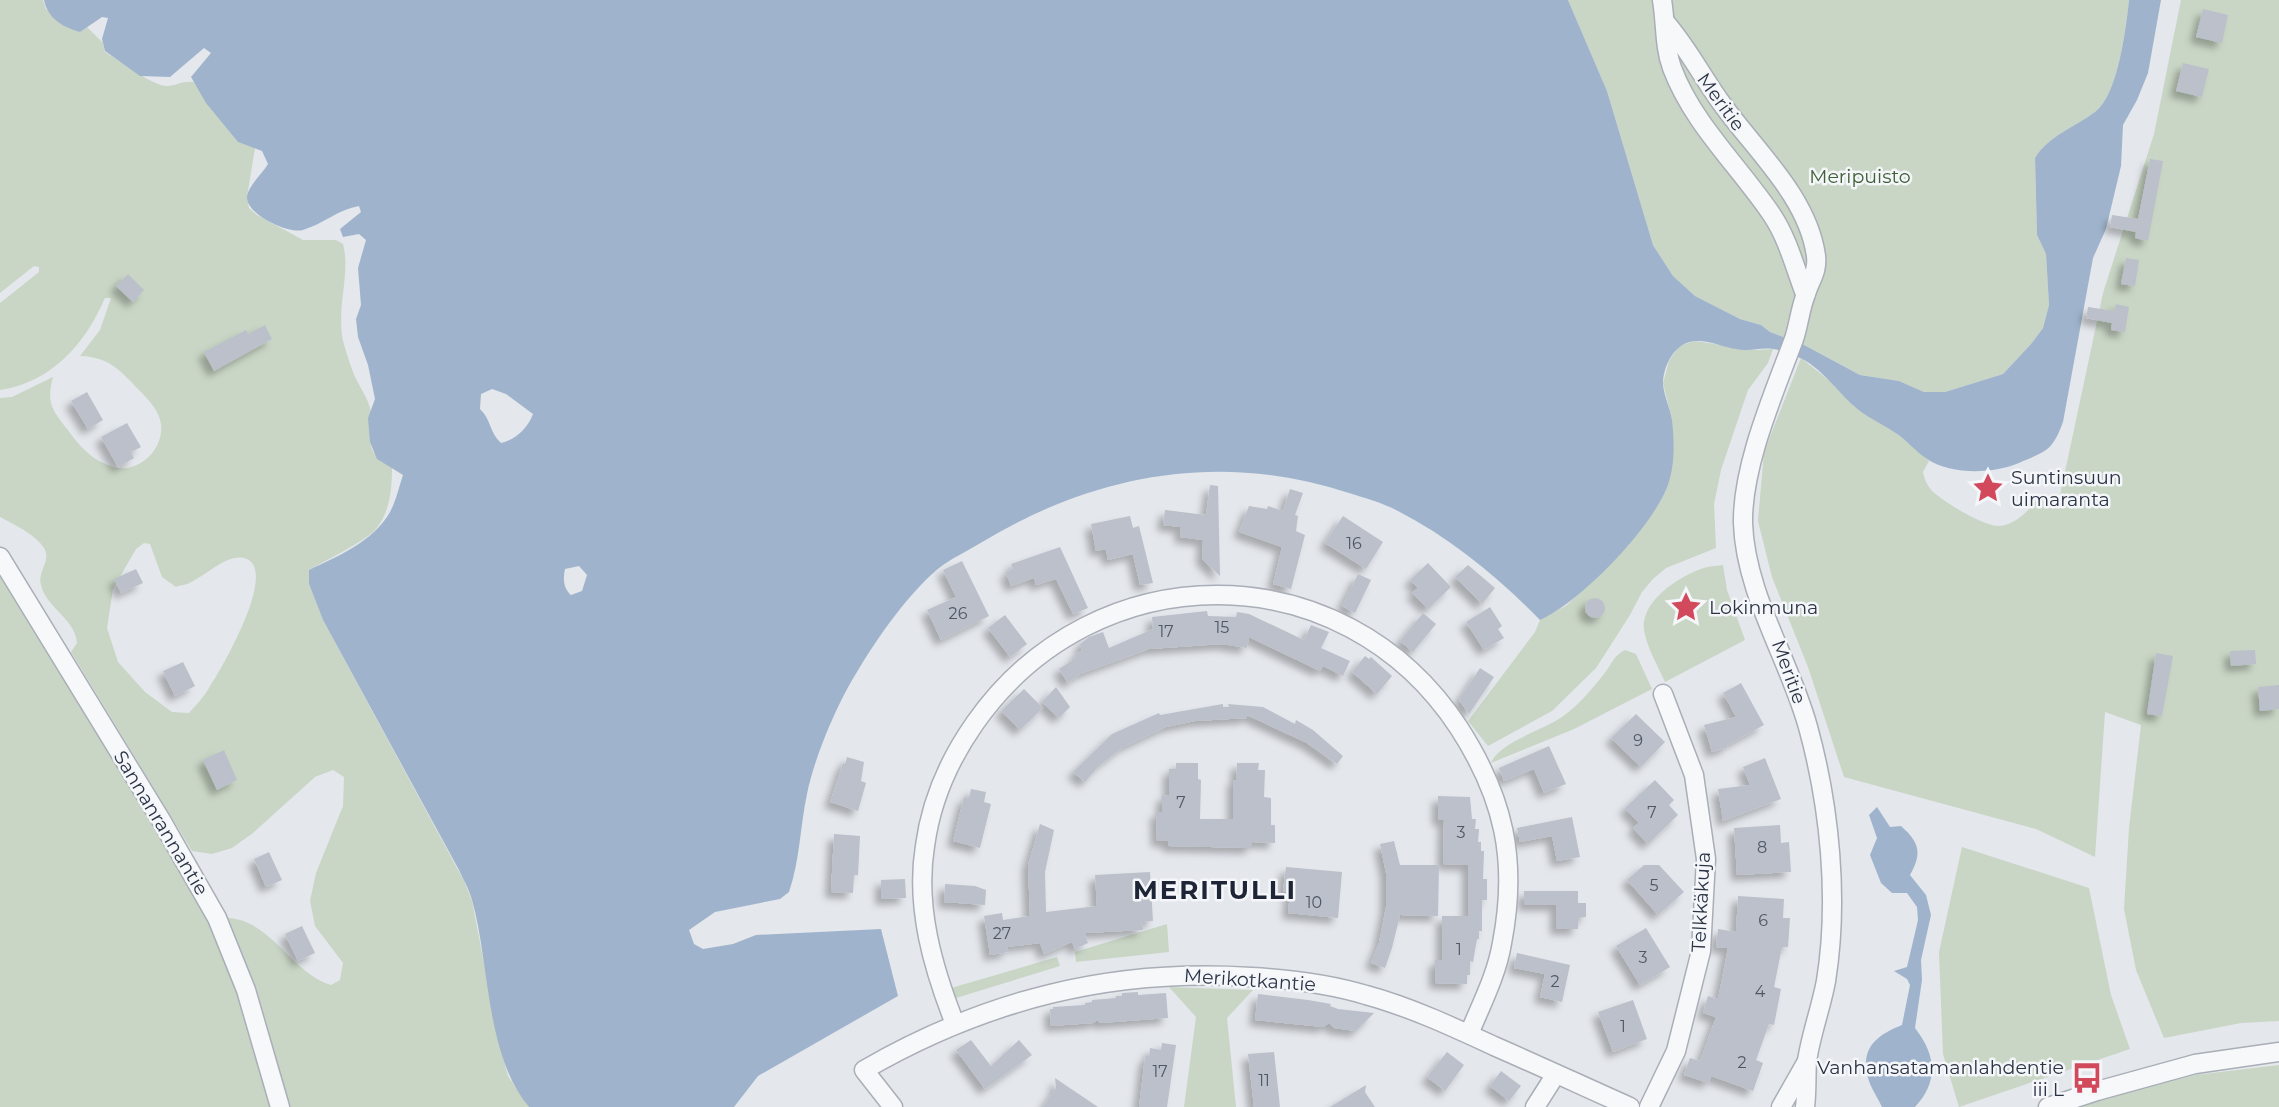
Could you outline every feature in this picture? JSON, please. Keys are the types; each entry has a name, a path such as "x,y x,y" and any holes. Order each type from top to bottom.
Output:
{"street":[{"name":"Meritie","path":"1662,0 1666,23 1665,46 1682,90 1707,131 1774,217 1785,238 1805,294"},
{"name":"Meritie","path":"1666,23 1682,41 1690,59 1729,114 1788,191 1806,221 1816,256 1815,274 1805,294 1796,332 1762,427 1743,502 1745,547 1754,583 1792,678 1808,728 1827,816 1830,929 1826,979 1807,1060 1805,1107"},
{"name":"Sannanrannantie","path":"0,558 161,820 216,918 246,990 281,1107"},
{"path":"955,1024 938,980 929,946 925,919 924,848 943,776 965,737 989,702 1014,675 1044,650 1073,632 1120,611 1187,596 1218,594 1264,598 1294,606 1321,614 1356,631 1384,649 1416,678 1448,712 1477,756 1495,797 1505,832 1509,869 1502,944 1469,1034"},
{"name":"Telkkäkuja","path":"1649,1107 1676,1051 1701,951 1706,859 1694,775 1663,694"},
{"name":"Merikotkantie","path":"893,1107 864,1070 907,1045 955,1024 1026,999 1107,981 1180,974 1283,979 1367,995 1469,1034 1630,1107"},
{"path":"2048,1107 2195,1063 2279,1052"},
{"name":"Meritie","path":"1781,1107 1807,1060"},
{"path":"1535,1107 1556,1074"}],"green space":[{"path":"0,0 43,0 46,9 80,32 87,27 103,43 105,52 145,78 168,86 194,82 238,142 255,148 247,197 249,208 303,240 336,240 343,244 343,341 353,372 370,407 372,449 382,461 392,467 391,484 387,508 375,530 309,570 309,584 323,620 464,881 472,901 508,1076 529,1107 290,1107 256,987 228,918 257,928 317,979 331,985 340,980 343,963 315,926 310,901 316,873 343,806 344,777 333,770 315,777 253,833 232,848 212,854 192,851 71,652 77,643 75,634 48,600 41,585 46,557 44,548 30,534 0,517 0,398 12,397 53,377 50,400 58,417 87,452 113,467 131,467 148,458 161,434 160,419 148,400 115,367 100,359 80,356 100,330 111,298 105,298 77,345 51,370 19,386 0,390 0,303 39,272 39,267 34,266 0,293","holes":["144,543 150,544 162,577 176,587 197,579 230,559 244,558 254,565 256,580 245,620 205,695 189,713 172,712 145,692 118,662 107,628 113,589 136,549"]},
{"name":"Meripuisto","path":"1568,0 2129,0 2120,60 2103,103 2095,112 2054,138 2035,158 2037,235 2046,254 2049,305 2043,328 2003,374 1945,392 1924,392 1899,381 1860,375 1804,345 1770,332 1761,325 1740,319 1695,296 1673,276 1653,245 1607,91"},
{"path":"2181,0 2279,0 2279,1021 2241,1023 2164,1038 2136,970 2124,909 2129,828 2141,725 2105,712 2095,857 2036,829 1844,777 1808,667 1772,577 1758,521 1764,452 1801,358 1835,385 1854,406 1907,440 1929,461 1923,472 1930,489 1965,513 2000,526 2019,518 2042,493 2059,500 2103,293 2154,134"},
{"path":"1694,341 1757,350 1773,349 1768,363 1748,390 1721,470 1714,504 1716,548 1666,568 1653,579 1642,592 1596,668 1552,711 1488,746 1468,721 1535,632 1540,620 1567,605 1629,545 1672,420 1663,383 1669,361 1679,346"},
{"path":"0,558 217,918 280,1107 0,1107"},
{"path":"1723,565 1727,590 1745,640 1665,682 1645,637 1644,620 1648,610 1662,592 1682,578 1704,568"},
{"path":"1625,650 1636,654 1652,689 1574,729 1491,763 1502,749 1568,713"},
{"path":"1962,847 2089,888 2111,995 2130,1049 1959,1107 1943,1054 1939,952"},
{"path":"1167,924 1169,952 1076,962 1075,952"},
{"path":"1057,957 1060,966 956,998 951,988"},
{"path":"1169,987 1253,990 1227,1018 1236,1107 1184,1107 1196,1017"},
{"path":"2279,1065 2279,1107 2080,1107 2195,1075"}],"water":[{"path":"44,0 1568,0 1607,91 1653,245 1673,276 1695,296 1740,319 1761,325 1770,332 1804,345 1860,375 1899,381 1924,392 1945,392 2003,374 2043,328 2049,305 2046,254 2037,235 2035,158 2054,138 2095,112 2103,103 2120,60 2129,0 2161,0 2148,73 2123,125 2121,166 2106,229 2093,258 2063,422 2051,445 2036,456 2009,467 1985,471 1948,468 1923,456 1898,435 1859,410 1806,361 1773,349 1741,350 1695,341 1676,350 1664,377 1674,449 1672,471 1663,496 1651,516 1616,559 1576,597 1540,620 1474,560 1398,511 1368,499 1301,480 1254,473 1207,472 1161,476 1116,485 1071,499 1027,518 943,565 907,600 885,629 850,684 835,714 810,780 789,892 780,899 715,912 689,930 694,944 703,949 733,944 756,935 881,929 898,996 758,1076 734,1107 529,1107 515,1086 496,1035 478,925 469,892 323,620 309,584 309,570 354,547 383,523 392,508 403,475 377,459 370,442 368,418 375,399 368,365 358,337 356,319 361,305 358,268 366,240 359,234 343,237 340,229 361,212 359,206 303,230 278,226 260,216 248,203 247,196 268,164 262,151 238,142 206,103 191,77 211,53 204,48 170,77 140,76 105,51 102,39 108,18 102,17 80,32 57,21","holes":["492,389 506,394 533,414 520,433 501,443 480,409 481,394","579,566 587,575 582,591 571,595 564,583 565,569"]},
{"path":"1877,807 1890,827 1901,826 1915,843 1917,854 1910,875 1926,895 1931,915 1921,960 1922,980 1915,1028 1927,1048 1932,1068 1928,1087 1915,1107 1882,1107 1866,1070 1866,1060 1872,1045 1884,1034 1902,1025 1910,985 1907,979 1894,971 1907,967 1918,920 1917,907 1907,893 1892,893 1881,883 1870,855 1877,838 1869,815"}],"building":[{"path":"2203,9 2228,15 2222,43 2196,37"},
{"path":"2183,63 2209,69 2202,97 2176,91"},
{"path":"2150,159 2163,161 2148,241 2135,238 2136,232 2110,227 2112,215 2138,219"},
{"path":"2126,258 2139,260 2135,286 2121,284"},
{"path":"128,274 144,290 133,302 116,286"},
{"path":"2116,304 2129,307 2125,332 2111,330 2112,323 2086,318 2088,307 2114,311"},
{"path":"265,325 272,339 214,371 204,352 246,330 248,334"},
{"path":"87,392 103,420 88,429 71,401"},
{"path":"127,423 141,447 131,452 134,458 118,467 101,437"},
{"path":"1210,485 1218,486 1220,576 1202,559 1203,540 1180,537 1181,527 1163,525 1165,510 1206,515"},
{"path":"1290,489 1303,493 1295,515 1298,516 1296,531 1305,535 1291,589 1273,584 1282,547 1239,532 1249,506 1267,509 1268,506 1283,511"},
{"path":"1130,516 1133,528 1139,526 1153,583 1140,585 1133,554 1108,560 1106,549 1096,551 1091,524"},
{"path":"1343,516 1383,542 1366,569 1325,543"},
{"path":"1060,547 1088,608 1073,614 1056,579 1036,585 1034,578 1011,586 1006,572 1013,569 1011,564"},
{"path":"962,561 989,616 941,640 927,610 956,597 943,570"},
{"path":"1428,563 1451,587 1428,609 1412,593 1418,588 1410,580"},
{"path":"1468,565 1495,588 1482,604 1455,577"},
{"path":"136,569 143,583 121,593 114,579"},
{"path":"1358,574 1371,580 1355,613 1342,606"},
{"path":"1595,598 1602,601 1605,608 1602,615 1595,618 1588,615 1585,608 1588,601"},
{"path":"1490,607 1502,626 1498,629 1504,638 1484,650 1466,622"},
{"path":"1207,611 1208,616 1236,617 1237,612 1249,614 1304,640 1311,625 1329,632 1321,648 1350,661 1343,676 1323,666 1320,671 1249,637 1247,648 1222,644 1149,649 1080,674 1068,683 1059,669 1076,658 1075,654 1082,651 1080,644 1089,637 1103,632 1109,648 1153,629 1152,617"},
{"path":"1423,613 1436,624 1413,652 1400,641"},
{"path":"1005,615 1027,644 1010,657 988,628"},
{"path":"2255,650 2256,664 2231,666 2230,651"},
{"path":"2156,653 2173,656 2162,716 2147,714"},
{"path":"1365,656 1369,659 1371,657 1392,676 1377,694 1352,672"},
{"path":"183,662 195,686 175,696 163,671"},
{"path":"1480,668 1494,677 1469,714 1459,700"},
{"path":"1741,683 1764,725 1727,745 1728,747 1712,752 1704,725 1736,717 1723,693"},
{"path":"2279,685 2279,709 2260,711 2258,687"},
{"path":"1056,687 1070,707 1059,718 1042,702"},
{"path":"1024,689 1043,708 1020,730 1001,711"},
{"path":"1223,704 1223,707 1229,707 1228,704 1263,707 1295,724 1296,720 1313,730 1343,756 1337,764 1307,743 1247,715 1247,718 1195,721 1166,727 1123,747 1099,766 1085,782 1073,772 1112,734 1159,713 1160,715"},
{"path":"1636,714 1665,742 1641,767 1611,738"},
{"path":"1549,746 1566,784 1544,793 1534,769 1504,781 1499,768"},
{"path":"224,750 237,780 217,790 203,760"},
{"path":"847,757 864,762 861,781 866,783 858,811 830,802"},
{"path":"1765,758 1781,799 1723,821 1718,789 1750,785 1743,767"},
{"path":"1176,763 1198,763 1198,779 1201,780 1200,819 1233,819 1233,780 1236,780 1237,763 1259,763 1258,770 1265,770 1264,797 1271,798 1271,825 1275,825 1275,843 1252,842 1252,848 1168,846 1168,841 1157,841 1156,812 1162,812 1162,795 1169,796 1169,769 1176,769"},
{"path":"1655,780 1674,800 1669,805 1678,815 1648,844 1633,828 1639,823 1625,808"},
{"path":"971,789 986,792 984,802 991,804 980,848 953,841 964,797 969,798"},
{"path":"1438,796 1470,797 1472,819 1476,819 1475,829 1479,829 1478,842 1481,842 1481,851 1484,851 1483,879 1487,879 1487,900 1482,900 1482,931 1479,931 1473,962 1470,961 1467,984 1435,983 1435,960 1442,960 1442,916 1468,916 1468,865 1443,864 1444,820 1438,820"},
{"path":"1572,817 1580,857 1557,861 1552,836 1520,842 1517,828"},
{"path":"1040,824 1054,830 1045,872 1046,912 1097,906 1095,875 1150,872 1153,921 1142,922 1143,930 1085,933 1088,943 1075,949 1072,942 1044,954 1040,943 1007,947 1008,952 990,955 984,916 1002,913 1003,920 1030,916 1028,865"},
{"path":"1780,825 1781,843 1789,842 1791,872 1737,875 1734,828"},
{"path":"834,834 860,836 858,875 854,875 853,893 831,892"},
{"path":"1394,841 1400,865 1439,865 1438,916 1400,915 1385,968 1371,963 1379,943 1386,907 1386,873 1380,844"},
{"path":"269,852 282,880 266,887 254,859"},
{"path":"1644,865 1659,865 1684,892 1658,915 1627,880"},
{"path":"1286,867 1342,872 1338,918 1288,913 1290,892 1283,891"},
{"path":"905,879 906,898 881,899 881,880"},
{"path":"945,884 975,886 986,890 985,905 944,902"},
{"path":"1524,891 1578,891 1578,903 1586,903 1586,917 1578,918 1578,929 1556,929 1556,905 1524,905"},
{"path":"1738,896 1784,899 1783,918 1790,918 1788,947 1782,947 1774,987 1781,989 1774,1025 1769,1024 1756,1060 1763,1063 1753,1091 1711,1076 1709,1083 1684,1075 1690,1058 1700,1061 1716,1017 1703,1013 1708,996 1718,999 1728,948 1716,947 1718,929 1736,932"},
{"path":"302,926 315,953 298,961 285,934"},
{"path":"1646,928 1670,967 1640,985 1616,946"},
{"path":"1517,953 1570,965 1562,1002 1540,997 1545,974 1514,968"},
{"path":"1138,992 1138,995 1166,993 1168,1018 1100,1023 1097,1020 1093,1023 1051,1026 1050,1009 1053,1007 1085,1005 1092,1000 1116,998 1122,996 1122,993"},
{"path":"1258,994 1308,1000 1331,1004 1330,1006 1338,1009 1374,1013 1356,1031 1334,1028 1329,1023 1323,1027 1255,1020"},
{"path":"1633,1000 1647,1039 1613,1052 1598,1012"},
{"path":"971,1040 991,1066 1019,1040 1032,1055 985,1089 956,1050"},
{"path":"1162,1043 1176,1045 1167,1107 1139,1107 1145,1057 1149,1057 1150,1048 1161,1050"},
{"path":"1274,1052 1280,1107 1254,1107 1248,1054"},
{"path":"1447,1052 1464,1065 1445,1091 1427,1077"},
{"path":"1501,1071 1521,1086 1509,1101 1490,1086"},
{"path":"1055,1078 1098,1107 1043,1107 1056,1088"},
{"path":"1366,1085 1365,1092 1375,1107 1330,1107"}],"place":[{"name":"Suntinsuun uimaranta","path":"1988,488"},
{"name":"Lokinmuna","path":"1686,607"},
{"name":"Vanhansatamanlahdentie iii L","path":"2087,1078"}],"district":[{"name":"MERITULLI","path":"1215,890"}]}
